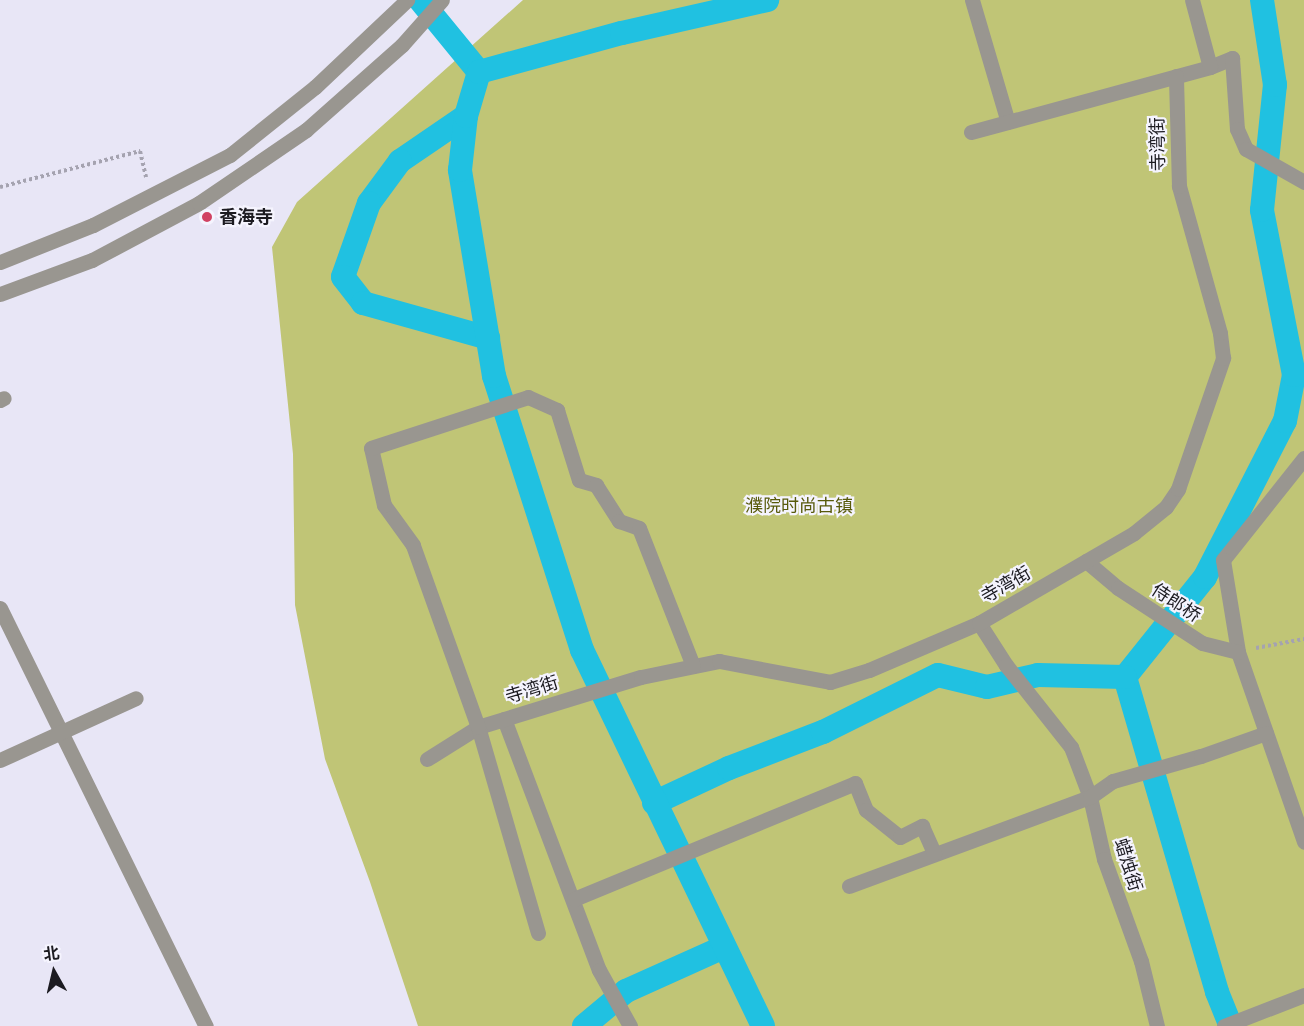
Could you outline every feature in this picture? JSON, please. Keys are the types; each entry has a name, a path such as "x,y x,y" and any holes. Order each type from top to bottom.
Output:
{"street":[{"path":"0,262 93,225 230,155 315,87 407,0"},
{"path":"0,294 92,260 199,203 306,130 402,45 442,0"},
{"path":"972,0 1008,122"},
{"path":"1192,0 1210,66"},
{"path":"971,132 1176,76 1232,58 1237,129 1246,149 1304,182"},
{"name":"寺湾街","path":"427,759 478,727 641,677 693,666 718,661 830,682 869,670 978,623 1134,533 1166,507 1178,489 1223,358 1220,333 1179,186 1176,76"},
{"path":"538,933 478,727 413,545 384,505 371,448 528,397 557,410 579,480 596,485 619,521 639,528 693,666"},
{"path":"1304,458 1223,560 1238,652 1304,842"},
{"name":"侍郎桥","path":"1086,561 1128,595 1202,643 1238,652"},
{"path":"0,608 206,1026"},
{"name":"蜡烛街","path":"978,623 1006,665 1071,747 1090,797 1104,859 1141,961 1157,1026"},
{"path":"0,760 136,698"},
{"path":"504,719 599,970 626,1020"},
{"path":"849,886 1090,797 1113,781 1201,756 1266,733"},
{"path":"574,899 855,783 867,810 900,837 922,826 934,853"},
{"path":"1224,1026 1304,995"}],"path":[{"path":"0,187 140,151 151,195"},
{"path":"1238,652 1304,639"}],"green space":[{"name":"濮院时尚古镇","path":"523,0 1304,0 1304,1026 418,1026 370,882 325,759 295,605 293,454 272,247 297,202"}],"waterway":[{"path":"420,0 479,72"},
{"path":"763,1026 582,650 494,376 460,170 466,116 479,72 622,33 767,0"},
{"path":"1125,677 1205,577 1285,421 1294,375 1262,210 1275,85 1262,0"},
{"path":"466,116 400,161 369,203 343,277 363,303 488,338"},
{"path":"654,803 729,768 823,732 938,675 987,687 1038,675 1125,677"},
{"path":"1125,677 1217,992 1231,1026"},
{"path":"584,1026 626,991 724,947"}],"place":[{"name":"香海寺","path":"207,217"}]}
